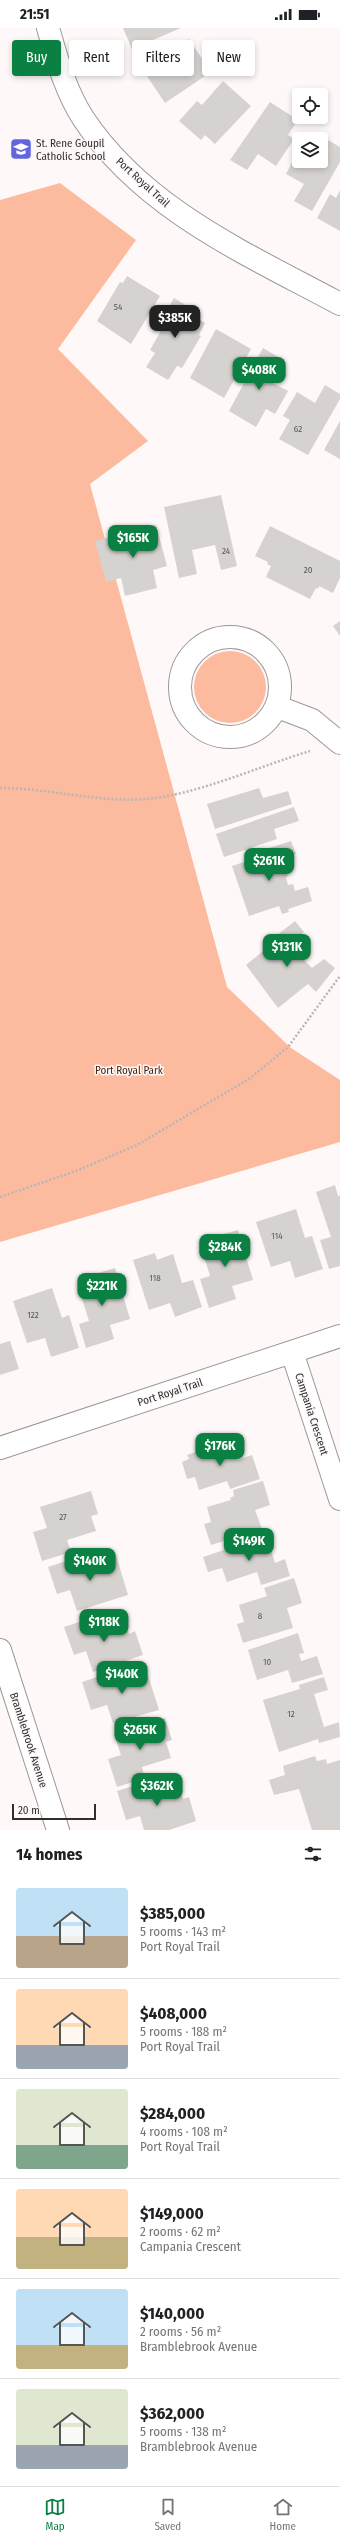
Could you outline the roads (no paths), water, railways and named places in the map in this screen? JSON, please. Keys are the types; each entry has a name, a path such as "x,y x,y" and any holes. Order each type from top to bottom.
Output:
{"street":[{"name":"Port Royal Trail","path":"48,28 61,74 83,118 116,158 153,194 212,235 340,304"},
{"path":"240,636 262,646 278,667 278,707 264,725 246,735 216,736 192,720 179,692 183,667 209,640 240,636"},
{"path":"278,707 312,720 336,739"},
{"name":"Port Royal Trail","path":"0,1448 340,1336"},
{"name":"Campania Crescent","path":"292,1352 340,1499"},
{"name":"Bramblebrook Avenue","path":"0,1650 58,1830"}],"place":[{"name":"St. Rene Goupil Catholic School","path":"21,149"}],"park label":[{"name":"Port Royal Park","path":"129,1070"}]}
